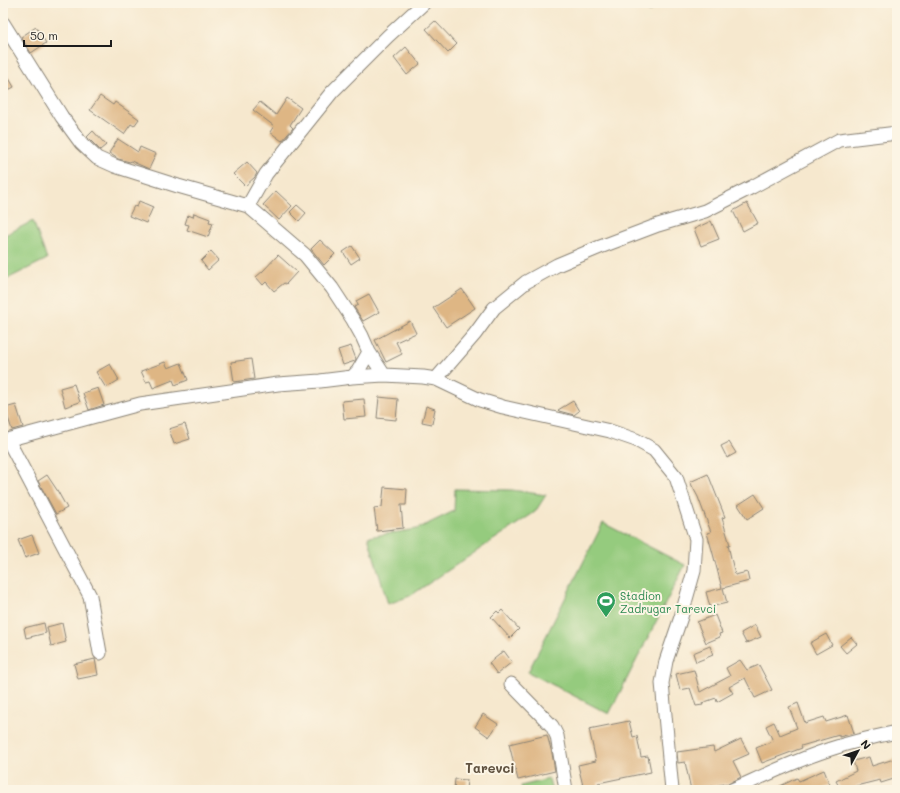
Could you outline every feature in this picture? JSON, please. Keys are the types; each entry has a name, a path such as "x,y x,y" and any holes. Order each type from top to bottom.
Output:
{"street":[{"path":"248,206 266,174 332,92 388,36 424,3"},
{"path":"3,23 62,117 81,143 97,158 115,166 248,206 305,255 319,271 353,320 369,352 384,375"},
{"path":"436,379 476,334 494,308 526,282 557,265 658,225 705,211 839,140 897,133"},
{"path":"352,377 358,371 369,352"},
{"path":"100,653 90,596 6,441 140,404 278,384 384,375 436,379 480,400 503,407 610,431 636,440 654,450 676,477 696,539 694,571 681,617 666,661 662,683 672,790"},
{"path":"511,684 552,726 557,736 566,790"},
{"path":"732,790 808,757 841,746 897,732"}],"green space":[{"path":"644,3 662,3 649,12"},
{"path":"33,221 47,259 3,281 3,236"},
{"path":"455,489 512,490 546,495 535,512 410,596 388,604 368,537 417,529 454,511"},
{"name":"Stadion Zadrugar Tarevci","path":"603,523 685,565 609,714 528,672"},
{"path":"549,779 552,790 522,790 521,786"}],"building":[{"path":"435,21 457,44 448,53 426,29"},
{"path":"36,27 46,43 31,53 21,37"},
{"path":"406,47 420,64 407,75 394,58"},
{"path":"3,68 14,87 3,93"},
{"path":"100,96 113,105 115,102 139,119 134,126 131,124 124,134 90,110"},
{"path":"287,98 301,108 290,125 293,128 282,141 270,132 274,126 253,110 260,102 276,115"},
{"path":"93,131 106,145 100,150 87,137"},
{"path":"118,139 138,152 140,147 156,154 149,169 131,161 118,159 109,153"},
{"path":"247,162 257,173 255,177 245,186 233,174"},
{"path":"276,191 292,206 279,220 263,205"},
{"path":"139,201 153,207 146,223 129,216 134,206 137,207"},
{"path":"747,203 758,223 743,231 733,211"},
{"path":"297,205 306,213 299,221 290,212"},
{"path":"194,213 210,219 209,222 213,223 208,237 187,230 189,225 185,224 188,215 193,217"},
{"path":"711,221 719,239 701,246 694,229"},
{"path":"320,240 335,254 324,265 311,249"},
{"path":"352,246 360,258 351,264 343,252"},
{"path":"211,251 219,260 208,270 201,261"},
{"path":"278,255 297,272 286,284 284,283 274,291 266,282 263,285 256,277"},
{"path":"462,289 475,308 446,327 433,308"},
{"path":"369,294 379,312 363,321 354,307 358,305 356,301"},
{"path":"410,321 416,333 396,342 402,354 386,362 375,340"},
{"path":"351,346 356,359 355,361 343,365 338,350"},
{"path":"251,359 254,379 234,382 231,362"},
{"path":"165,362 168,368 181,363 188,380 175,385 173,380 153,388 150,381 146,382 141,371"},
{"path":"110,364 119,380 106,388 96,372"},
{"path":"74,384 80,402 65,407 60,388"},
{"path":"98,388 104,405 89,410 83,393"},
{"path":"379,397 398,399 396,420 377,418"},
{"path":"364,399 366,417 344,419 342,401"},
{"path":"573,401 579,411 574,415 558,410"},
{"path":"16,405 23,427 12,430 5,408"},
{"path":"426,406 435,409 432,424 422,422"},
{"path":"185,424 190,439 174,444 169,429"},
{"path":"729,442 736,453 727,458 721,446"},
{"path":"708,474 725,517 722,518 730,545 728,545 735,575 747,572 749,581 723,588 727,603 710,607 706,592 722,588 707,533 711,532 698,497 690,482"},
{"path":"47,475 67,508 56,514 38,481"},
{"path":"384,487 407,489 406,505 401,505 403,528 377,531 374,508 382,507"},
{"path":"755,494 764,508 747,519 738,505"},
{"path":"32,535 39,553 25,558 18,540"},
{"path":"502,610 519,629 510,638 491,617 497,611 499,613"},
{"path":"715,615 722,633 719,634 720,637 706,643 697,622"},
{"path":"44,623 46,633 26,638 24,628"},
{"path":"62,623 66,642 51,646 47,627"},
{"path":"755,625 761,637 746,643 741,633"},
{"path":"826,634 832,645 816,654 810,643"},
{"path":"851,637 857,644 846,653 840,646"},
{"path":"710,646 713,655 696,662 693,653"},
{"path":"504,651 512,662 497,674 489,663"},
{"path":"95,659 98,675 78,679 74,664"},
{"path":"740,660 747,670 759,665 772,690 755,698 745,678 729,687 733,693 717,702 716,698 702,703 703,705 696,706 690,688 680,690 676,674 694,670 700,692 730,676 726,668"},
{"path":"798,703 805,723 824,717 826,722 848,715 854,733 839,737 839,735 801,746 802,748 762,763 756,748 773,741 766,726 774,722 780,735 797,728 789,707"},
{"path":"483,714 498,724 489,737 475,727"},
{"path":"629,721 633,737 637,736 641,757 648,756 651,772 598,783 600,790 584,790 578,765 596,761 589,729"},
{"path":"547,735 555,771 518,780 509,744"},
{"path":"741,739 749,754 733,761 741,777 726,785 691,790 685,762 678,763 677,752 713,747 714,752"},
{"path":"869,757 872,766 897,758 897,778 881,783 880,780 856,786 858,790 841,790 836,781 856,771 853,761"},
{"path":"824,770 830,785 817,790 772,790 797,778 799,781"},
{"path":"455,779 467,780 466,790 454,790"}],"place":[{"name":"Stadion Zadrugar Tarevci","path":"606,618"}],"district":[{"name":"Tarevci","path":"490,767"}]}
